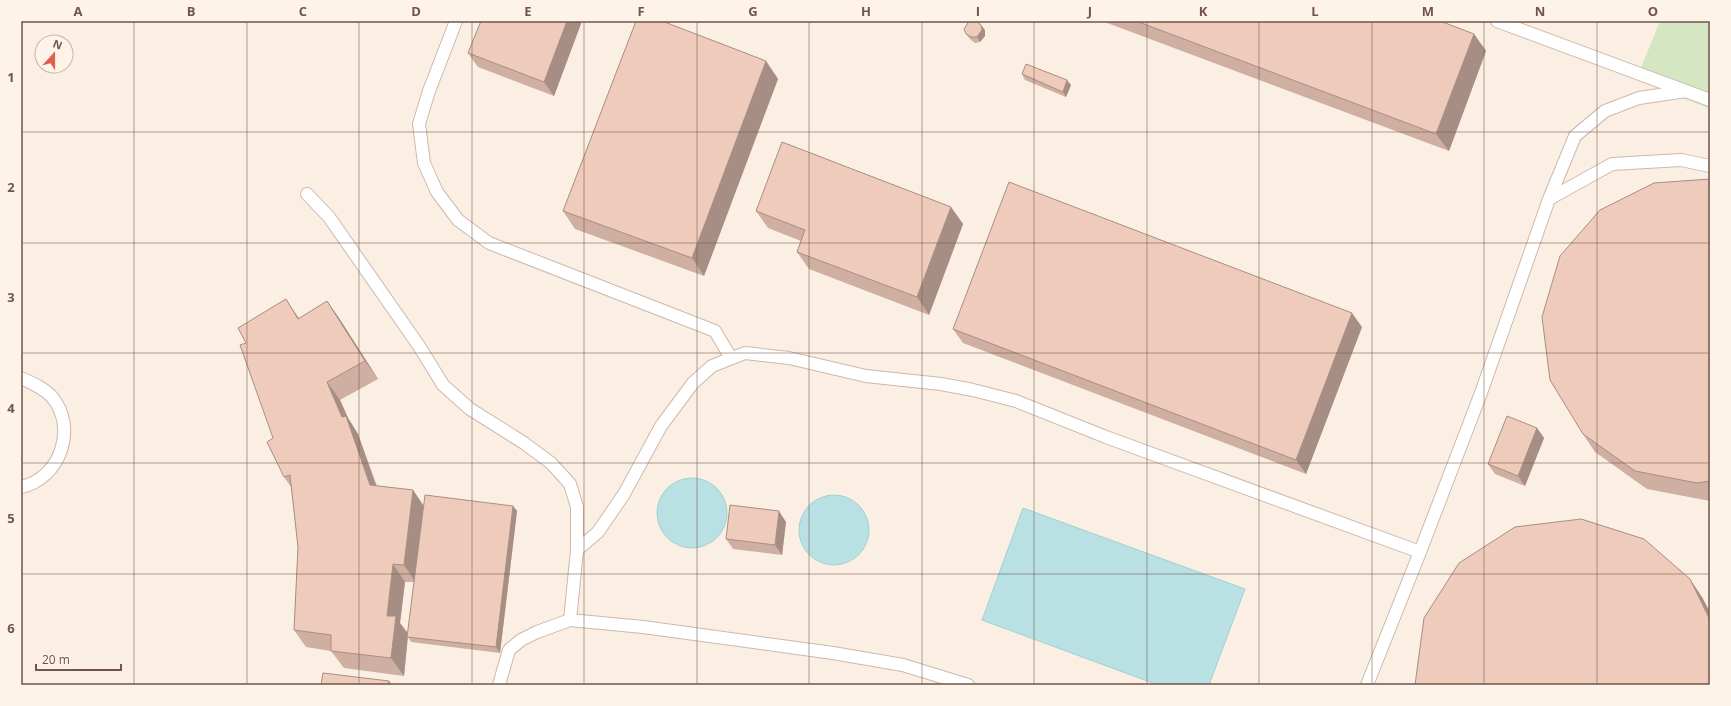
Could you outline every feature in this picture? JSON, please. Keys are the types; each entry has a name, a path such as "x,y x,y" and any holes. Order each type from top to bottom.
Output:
{"lane":[{"path":"456,21 429,91 420,124 424,163 437,192 458,220 490,243 715,331 731,358"},
{"path":"1497,21 1710,100"},
{"path":"1367,685 1481,394 1549,199 1575,136 1605,111 1639,98 1686,91"},
{"path":"1549,199 1612,164 1681,160 1710,166"},
{"path":"307,194 329,217 419,346 443,385 470,409 524,443 551,463 570,484 577,507 577,550 570,620"},
{"path":"577,550 598,532 624,494 661,426 693,383 712,366 745,353 789,358 866,376 941,384 973,390 1016,401 1106,437 1420,552"},
{"path":"21,378 38,386 52,398 61,414 65,432 62,451 53,467 40,480 21,487"},
{"path":"499,685 509,650 521,640 570,620 643,627 833,653 903,665 968,685"}],"green space":[{"path":"1660,21 1710,21 1710,109 1636,80"}],"water":[{"path":"685,478 699,478 712,484 721,493 725,499 727,513 725,527 717,538 706,546 699,548 685,548 678,546 667,538 659,527 657,520 657,506 659,499 667,488 678,480"},
{"path":"827,495 841,495 854,501 863,510 867,516 869,530 867,544 859,555 848,563 841,565 827,565 820,563 809,555 801,544 799,537 799,523 801,516 809,505 820,497"},
{"path":"1023,508 1245,589 1209,685 1158,685 982,620"}],"building":[{"path":"481,21 567,21 544,82 468,53"},
{"path":"636,21 662,21 766,61 692,258 563,211"},
{"path":"969,21 976,21 981,25 982,30 977,37 971,37 966,34 964,29"},
{"path":"1136,21 1440,21 1474,34 1436,134"},
{"path":"1026,64 1067,80 1063,92 1022,74"},
{"path":"782,142 951,207 917,297 797,252 805,230 756,211"},
{"path":"1710,179 1710,481 1697,483 1635,471 1583,434 1550,380 1542,317 1560,256 1600,210 1654,183"},
{"path":"1009,182 1352,313 1296,460 953,329"},
{"path":"286,299 298,319 327,301 365,361 327,382 342,417 346,416 370,485 413,490 404,565 393,564 387,616 396,616 391,658 331,651 331,635 294,630 298,547 290,475 284,477 267,442 273,438 240,345 246,343 238,328"},
{"path":"1507,416 1537,428 1518,476 1488,464"},
{"path":"425,495 513,506 496,647 407,637"},
{"path":"730,505 779,511 775,545 726,539"},
{"path":"1581,519 1644,539 1690,579 1710,620 1710,685 1415,685 1424,618 1459,563 1515,527"},
{"path":"323,673 389,681 389,685 321,685"}]}
